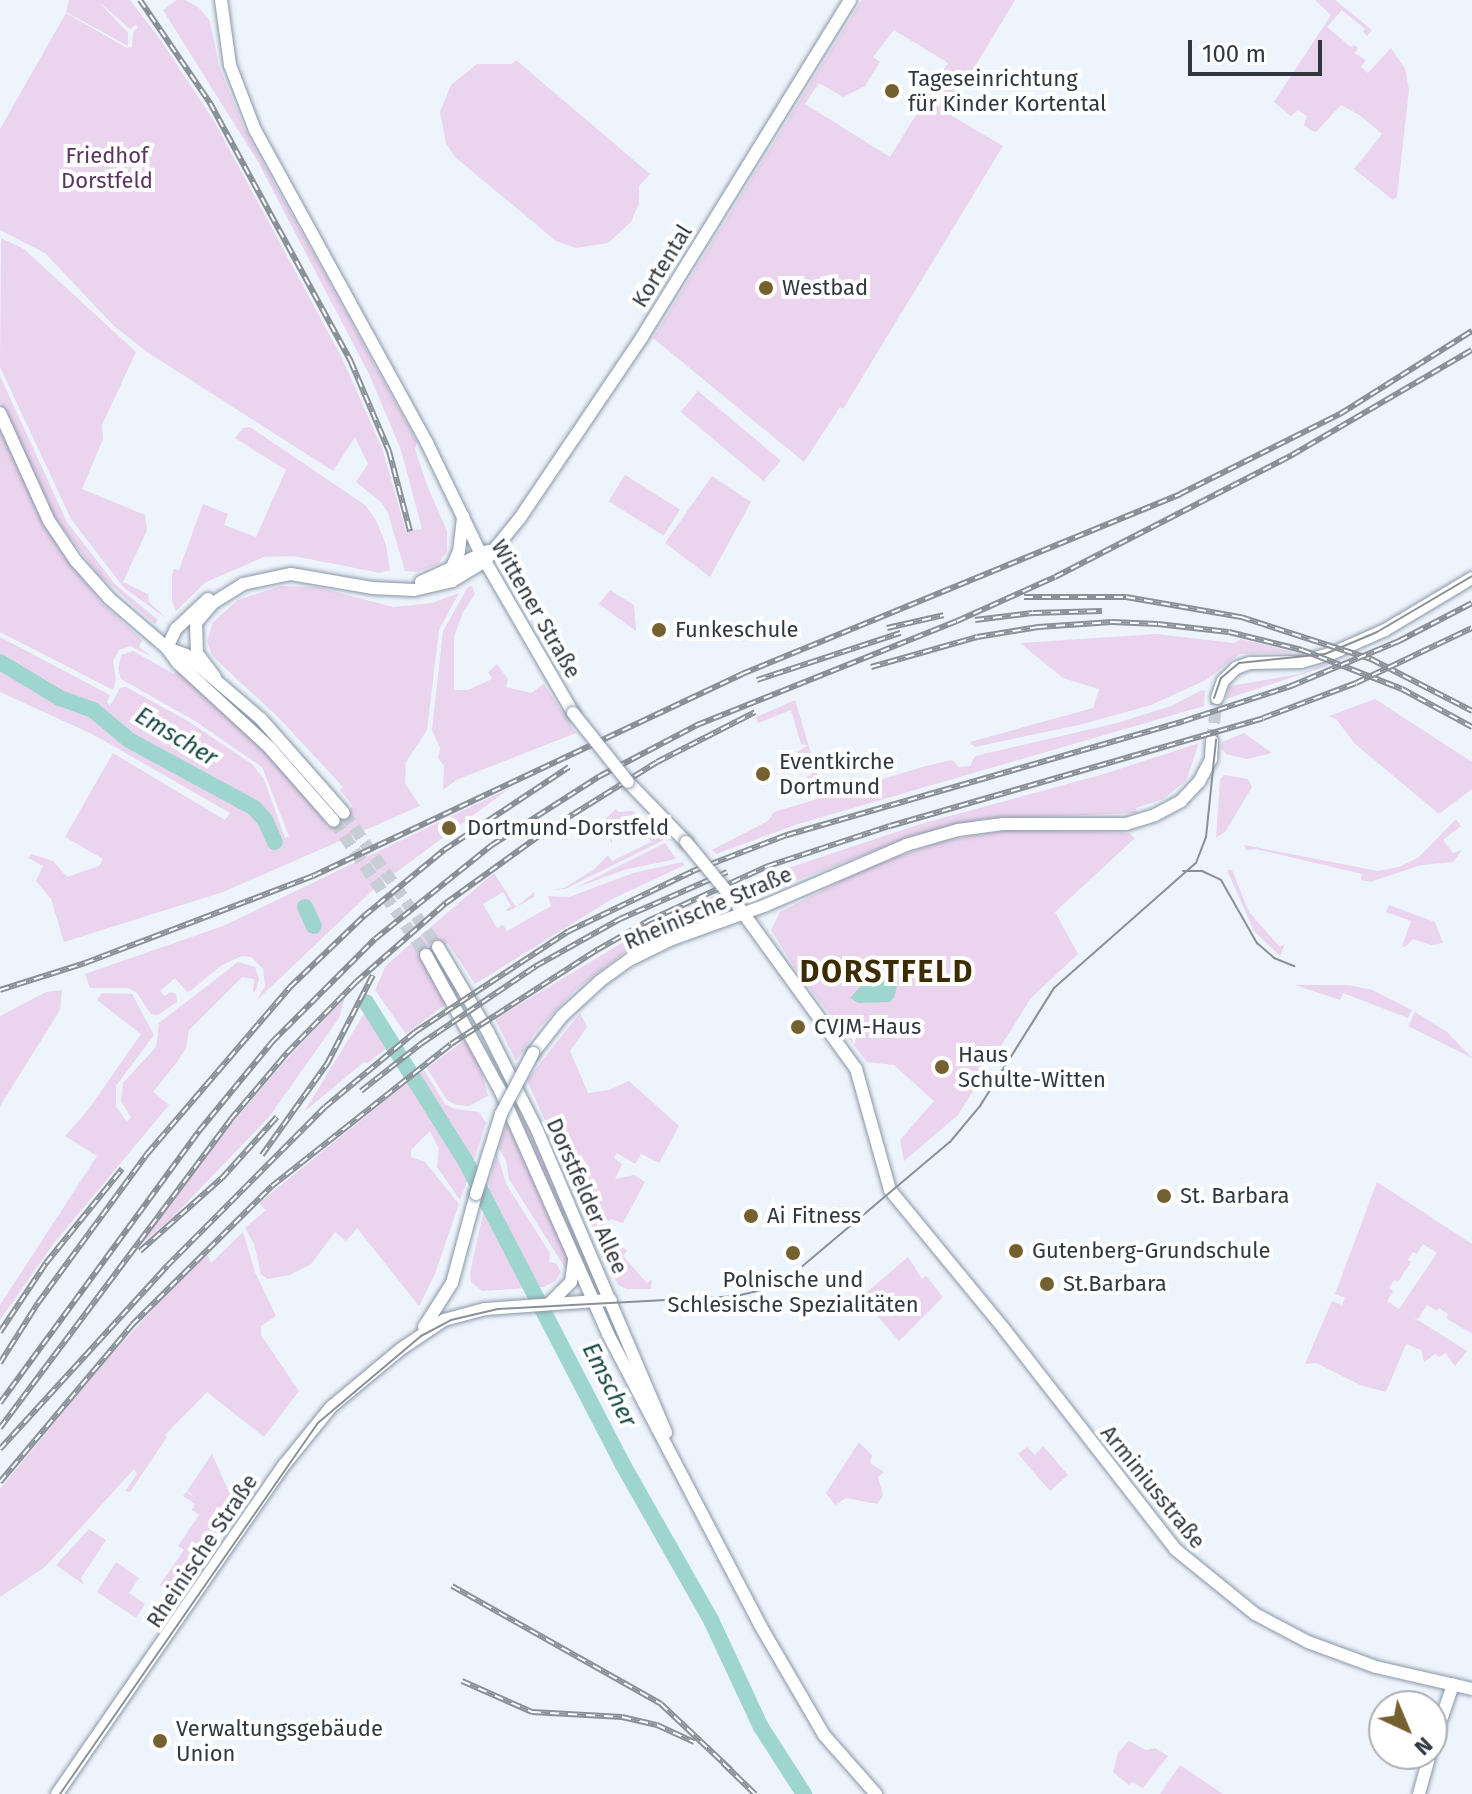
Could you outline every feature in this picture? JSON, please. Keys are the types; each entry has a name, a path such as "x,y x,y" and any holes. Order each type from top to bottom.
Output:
{"main road":[{"name":"Wittener Straße","path":"221,0 230,65 255,130 427,443 483,558 573,713 628,782 686,842 733,899 856,1069 890,1190"},
{"name":"Kortental","path":"167,648 221,596 260,578 305,575 372,588 414,590 452,581 498,547 649,326 850,0"},
{"path":"0,413 49,521 76,561 110,599 167,648 178,663 339,817 279,736 215,677 180,651 167,648"},
{"path":"447,572 459,551 463,516"},
{"name":"Kortental","path":"167,648 176,629 215,592 261,572 306,569 397,584 427,580 483,558"},
{"path":"1217,698 1225,677 1242,665 1314,660 1370,637 1472,578"},
{"path":"196,623 197,653 215,677"},
{"name":"Rheinische Straße","path":"401,1349 435,1315 447,1295 460,1260 476,1194 501,1114 533,1053 562,1016 612,972 672,939 906,845 958,830 1003,824 1126,824 1155,815 1181,801 1199,782 1211,759 1212,741"},
{"name":"Dorstfelder Allee","path":"438,947 488,1032 537,1130 680,1470"},
{"name":"Dorstfelder Allee","path":"426,955 500,1090 593,1301 795,1690 824,1735 876,1794"},
{"name":"Arminiusstraße","path":"890,1190 1004,1329 1138,1505 1190,1564 1255,1614 1306,1642 1363,1663 1472,1689"},
{"path":"549,1304 568,1286 574,1259"},
{"path":"447,1295 451,1307 461,1314"},
{"name":"Rheinische Straße","path":"57,1794 312,1427 331,1407 429,1328 461,1314 508,1306 611,1300"},
{"path":"1448,1700 1453,1685"},
{"path":"1419,1794 1426,1770"}],"green space":[{"name":"Friedhof Dorstfeld","path":"69,0 130,0 160,39 214,121 342,358 382,448 406,531 422,529 401,450 369,374 257,160 163,10 177,0 185,0 198,7 210,21 219,66 244,128 417,442 415,449 427,485 447,531 447,551 438,564 417,572 405,571 388,513 381,502 356,482 368,464 355,437 333,471 147,352 113,325 45,253 0,230 0,129 66,13 127,48 132,47 133,32 138,28 136,25 130,29 99,2 128,33 128,46 66,12"},
{"path":"862,0 1015,0 947,113 1003,146 843,409 840,407 804,462 653,338","holes":["894,30 948,63 890,157 805,104 819,83 843,97 865,86 880,62 873,57"]},
{"path":"1315,0 1335,0 1372,30 1367,36 1363,32 1365,29 1342,10 1327,27 1351,47 1354,45 1358,48 1354,53 1366,60 1361,67 1368,73 1391,48 1405,69 1409,90 1397,197 1393,200 1354,169 1382,134 1361,116 1341,105 1316,132 1304,125 1307,116 1298,110 1291,116 1274,102 1331,15"},
{"path":"516,60 650,174 639,186 639,203 631,222 608,243 576,248 556,241 455,157 446,143 440,112 451,85 477,64 512,64"},
{"path":"1,238 24,249 136,352 102,425 103,439 82,489 145,515 147,530 123,582 148,594 149,602 166,618 124,588 71,519 0,367"},
{"path":"0,376 67,522 115,584 158,620 155,624 99,575 52,514 0,402"},
{"path":"698,391 781,460 763,481 681,412"},
{"path":"0,424 60,550 101,602 142,640 139,647 152,657 130,646 119,650 113,661 116,680 113,690 0,632"},
{"path":"250,427 365,505 376,520 386,545 390,570 380,573 294,556 264,557 206,582 176,611 172,601 172,575 174,569 179,570 203,504 228,514 224,525 256,537 286,470 235,438 243,428"},
{"path":"625,475 680,509 664,536 609,501"},
{"path":"712,476 751,502 710,577 665,543"},
{"path":"280,586 317,587 393,607 432,603 459,593 439,630 427,730 406,762 405,783 420,806 223,892 64,942 51,899 36,881 43,866 28,858 31,854 53,861 67,877 99,866 103,859 65,837 113,753 225,820 230,813 94,735 0,692 0,637 110,695 107,702 110,706 120,688 126,687 188,721 252,764 264,779 285,838 289,836 262,767 195,721 121,679 118,670 121,655 133,651 174,674 178,670 247,732 314,804 327,827 353,806 340,790 343,787 279,718 212,655 207,641 213,622 238,600"},
{"path":"472,586 475,594 463,612 454,637 454,690 468,690 492,679 488,672 497,664 508,679 506,687 531,693 544,684 576,733 456,780 443,790 444,766 438,758 440,748 432,730 443,631 468,587"},
{"path":"610,590 634,605 636,631 599,604"},
{"path":"1156,634 1234,643 1241,639 1294,652 1240,654 1206,680 1151,705 1083,724 975,747 971,744 1093,708 1099,689 1063,678 1020,643"},
{"path":"1330,665 1226,699 1230,686 1299,674"},
{"path":"1205,691 1204,706 798,824 716,854 712,850 768,821 774,812 926,766 952,760 959,767 970,766 975,756 1117,723 1171,706"},
{"path":"1375,699 1472,762 1472,789 1439,814 1355,744 1337,720 1329,716"},
{"path":"795,700 821,787 810,790 806,777 812,775 810,769 802,766 797,752 808,745 801,744 791,710 758,723 756,717"},
{"path":"1244,733 1272,753 1247,759 1226,754 1221,748 1222,742"},
{"path":"1199,743 1186,781 1163,799 1136,808 1137,813 985,819 915,835 761,894 743,883 917,825 1104,774"},
{"path":"1224,775 1248,779 1252,787 1226,831 1216,838 1220,779"},
{"path":"510,788 375,888 256,1001 265,986 263,969 251,957 242,956 222,965 187,992 175,978 160,991 164,996 171,992 176,994 177,1002 158,1015 151,1014 136,992 128,988 90,988 85,974 223,926"},
{"path":"616,809 618,812 633,811 664,840 565,889 551,890 564,888 593,870 608,855 612,861 651,842 641,822 612,836 612,844 604,827 606,818"},
{"path":"1456,819 1461,826 1443,840 1453,853 1462,850 1453,862 1421,865 1370,882 1361,880 1362,874 1256,849 1246,850 1244,845 1378,871 1399,867 1419,857"},
{"path":"1007,830 1129,833 1135,838 1055,912 1078,954 1031,998 958,1115 904,1161 900,1140 934,1101 894,1065 867,1062 800,976 771,930 780,912 869,867 942,841"},
{"path":"665,843 676,859 624,870 573,889"},
{"path":"682,862 685,865 612,899 475,984 448,943 435,951 460,994 456,997 431,954 421,959 446,1004 406,1034 375,990 386,965 494,873 516,907 534,892 534,897 509,911 505,910 511,906 503,892 483,904 497,928 503,925 507,931 551,906 548,896 569,897 633,873"},
{"path":"1227,870 1232,870 1249,912 1280,947 1285,944 1280,956 1254,931"},
{"path":"713,896 714,902 703,911 641,940 575,990 537,1030 516,1061 495,1019 667,916"},
{"path":"1389,905 1435,922 1443,943 1431,945 1413,939 1405,947 1402,946 1411,921 1386,912"},
{"path":"238,962 255,967 259,979 256,990 253,993 254,979 242,977 189,1030 186,1048 153,1092 169,1105 54,1243 0,1320 0,1305 97,1156 65,1136 88,1110 141,1034 97,1000 102,993 132,994 154,1035 116,1086 116,1106 127,1122 131,1117 121,1101 123,1083 156,1047 159,1023"},
{"path":"1295,985 1348,985 1372,990 1412,1010 1408,1018 1343,993 1340,1000"},
{"path":"62,990 60,1010 0,1106 0,1016 46,992"},
{"path":"345,997 339,1018 269,1117 172,1218 142,1244 141,1239 219,1139 284,1062"},
{"path":"367,1009 392,1044 368,1063 364,1062 304,1112"},
{"path":"1415,1012 1447,1032 1472,1058 1408,1026"},
{"path":"580,1013 587,1027 570,1051 588,1093 609,1090 629,1081 679,1126 659,1163 641,1154 635,1164 617,1153 614,1158 622,1164 615,1179 634,1175 645,1182 623,1223 611,1219 603,1226 627,1251 623,1256 647,1283 652,1279 651,1289 626,1289 618,1285 527,1080"},
{"path":"466,1039 480,1066 488,1096 469,1106 456,1105 447,1100 427,1068"},
{"path":"424,1070 445,1104 455,1109 479,1112 486,1123 472,1166 417,1075"},
{"path":"413,1078 470,1174 460,1200 437,1167 439,1149 430,1131 411,1150 411,1157 425,1162 459,1204 435,1274 419,1306 357,1228 346,1241 335,1232 311,1264 290,1275 267,1279 261,1274 254,1244 245,1228 266,1210 259,1203"},
{"path":"517,1099 596,1275 586,1279 508,1103"},
{"path":"507,1122 569,1261 567,1271 509,1179 506,1161 499,1148"},
{"path":"497,1153 506,1184 550,1253 549,1262 556,1263 561,1272 555,1281 544,1287 534,1288 487,1196"},
{"path":"1377,1182 1472,1244 1472,1334 1446,1318 1448,1314 1439,1308 1437,1311 1427,1305 1418,1319 1413,1317 1467,1351 1455,1366 1445,1353 1439,1357 1435,1354 1424,1362 1421,1350 1406,1344 1386,1392 1360,1385 1316,1363 1305,1364 1332,1301 1342,1305 1345,1298 1335,1294","holes":["1423,1244 1437,1253 1399,1309 1387,1301 1393,1291 1389,1288 1394,1280 1398,1282 1411,1262 1408,1260 1413,1252 1417,1254"]},
{"path":"485,1205 527,1288 482,1291 471,1282 470,1273"},
{"path":"243,1232 255,1272 276,1316 261,1326 261,1335 299,1391 264,1437 207,1392 165,1435 167,1437 130,1492 125,1491 137,1474 134,1469 45,1567 0,1597 0,1489 100,1367 162,1299 207,1254 211,1263"},
{"path":"908,1257 922,1279 926,1276 943,1297 899,1341 861,1297"},
{"path":"859,1442 872,1455 870,1463 884,1472 878,1477 883,1496 877,1504 846,1498 835,1505 826,1493"},
{"path":"1043,1446 1068,1475 1050,1491 1018,1454 1027,1447 1035,1455"},
{"path":"212,1454 236,1508 174,1597 160,1585 184,1550 178,1546 199,1515 192,1510 195,1504 183,1496 186,1492 198,1500 187,1491"},
{"path":"89,1529 106,1540 81,1578 84,1585 56,1565"},
{"path":"116,1562 139,1578 129,1593 145,1604 136,1618 97,1592"},
{"path":"1129,1741 1146,1750 1155,1748 1168,1756 1143,1788 1132,1782 1129,1785 1113,1772 1118,1753"},
{"path":"1180,1765 1223,1794 1160,1794"}],"shaded area":[{"path":"889,974 898,981 894,998 889,1002 858,1003 850,998 868,978"}],"waterway":[{"name":"Emscher","path":"0,662 60,698 93,710 129,740 254,808 265,820 275,842"},
{"name":"Emscher","path":"305,907 314,926"},
{"name":"Emscher","path":"366,1002 466,1162 623,1465 711,1620 761,1727 804,1794"}],"tunnel":[{"path":"1212,741 1217,698"},
{"path":"344,813 438,947"},
{"path":"334,821 426,955"}],"tram line":[{"path":"1214,698 1221,678 1239,663 1325,654 1377,632 1472,576"},
{"path":"60,1794 319,1422 421,1336 451,1320 498,1309 736,1296 762,1290 799,1269 950,1142 980,1106 1054,988 1196,863 1206,837 1216,740"},
{"path":"1183,871 1202,871 1221,880 1257,943 1274,958 1294,966"}],"railway":[{"path":"140,0 210,103 351,362 389,451 410,531"},
{"path":"0,990 85,963 313,876 742,674 1180,494 1340,414 1472,331"},
{"path":"0,1403 199,1131 273,1041 375,939 492,845 600,776 697,725 957,621 1055,577 1292,455 1472,350"},
{"path":"1024,597 1126,597 1241,617 1371,659 1472,711"},
{"path":"0,1449 167,1266 325,1107 415,1032 569,931 693,871 787,835 1184,721 1291,686 1399,641 1472,603"},
{"path":"975,620 1033,613 1102,611"},
{"path":"887,628 944,615"},
{"path":"871,667 977,637 1038,627 1112,622 1158,624 1229,632 1302,650 1402,689 1472,727"},
{"path":"0,1482 132,1325 272,1186 451,1044 597,950 650,920 768,866 890,826 1263,718 1356,683 1472,628"},
{"path":"757,680 900,633"},
{"path":"0,1428 231,1119 287,1053 356,982 446,903 543,833 657,762 755,712"},
{"path":"0,1363 38,1303 147,1154 290,987 364,916 444,850 569,767"},
{"path":"361,1091 422,1043 536,966 620,919 727,872"},
{"path":"262,1155 327,1064 373,975"},
{"path":"140,1251 222,1178 277,1117"},
{"path":"0,1332 46,1263 122,1169"},
{"path":"452,1586 661,1704 731,1770"},
{"path":"462,1681 532,1712 622,1717 657,1725 694,1742"},
{"path":"723,1763 755,1794"}],"place":[{"name":"Tageseinrichtung für Kinder Kortental","path":"892,91"},
{"name":"Westbad","path":"766,288"},
{"name":"Funkeschule","path":"659,630"},
{"name":"Eventkirche Dortmund","path":"763,774"},
{"name":"Dortmund-Dorstfeld","path":"449,828"},
{"name":"CVJM-Haus","path":"798,1027"},
{"name":"Haus Schulte-Witten","path":"942,1067"},
{"name":"St. Barbara","path":"1164,1196"},
{"name":"Ai Fitness","path":"751,1216"},
{"name":"Gutenberg-Grundschule","path":"1016,1251"},
{"name":"Polnische und Schlesische Spezialitäten","path":"793,1253"},
{"name":"St.Barbara","path":"1047,1284"},
{"name":"Verwaltungsgebäude Union","path":"160,1741"}],"district":[{"name":"DORSTFELD","path":"887,972"}]}
